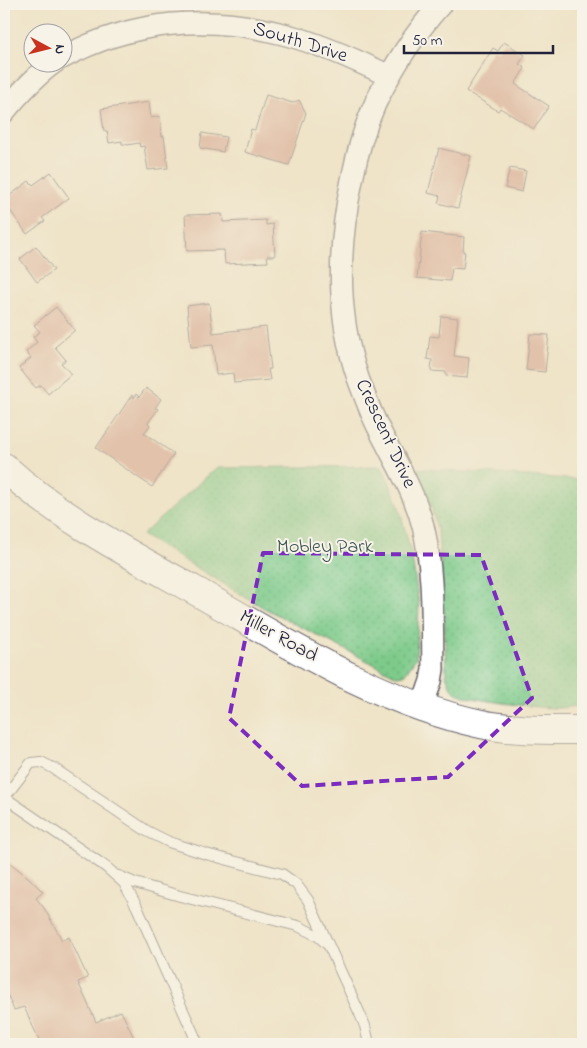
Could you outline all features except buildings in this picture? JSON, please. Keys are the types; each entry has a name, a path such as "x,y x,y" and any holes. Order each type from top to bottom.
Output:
{"main road":[{"name":"Miller Road","path":"4,467 54,507 110,542 342,673 393,696 461,719 492,726 583,730"}],"street":[{"name":"Crescent Drive","path":"422,707 433,669 429,557 423,526 413,495 378,427 358,377 348,342 341,284 342,233 353,172 362,138 374,106 412,40 441,4"},
{"name":"South Drive","path":"72,53 98,41 132,31 194,22 221,23 286,34 340,54 390,76"},
{"path":"4,112 42,72"}],"lane":[{"path":"331,949 318,936 298,926 135,884 116,875 73,843 4,797 31,763 46,764 159,838 189,849 282,874 290,879 308,900 331,949 362,1020 369,1044"},
{"path":"116,875 127,888 137,907 198,1044"}],"highlighted area":[{"path":"263,553 481,555 532,698 448,777 302,786 229,718"}],"green space":[{"name":"Mobley Park","path":"382,466 398,503 412,557 419,605 416,658 404,675 397,676 264,608 142,535 216,468"},
{"path":"413,468 583,480 583,706 535,707 472,698 455,692 449,684 446,675 444,611 438,532 431,506"}]}
